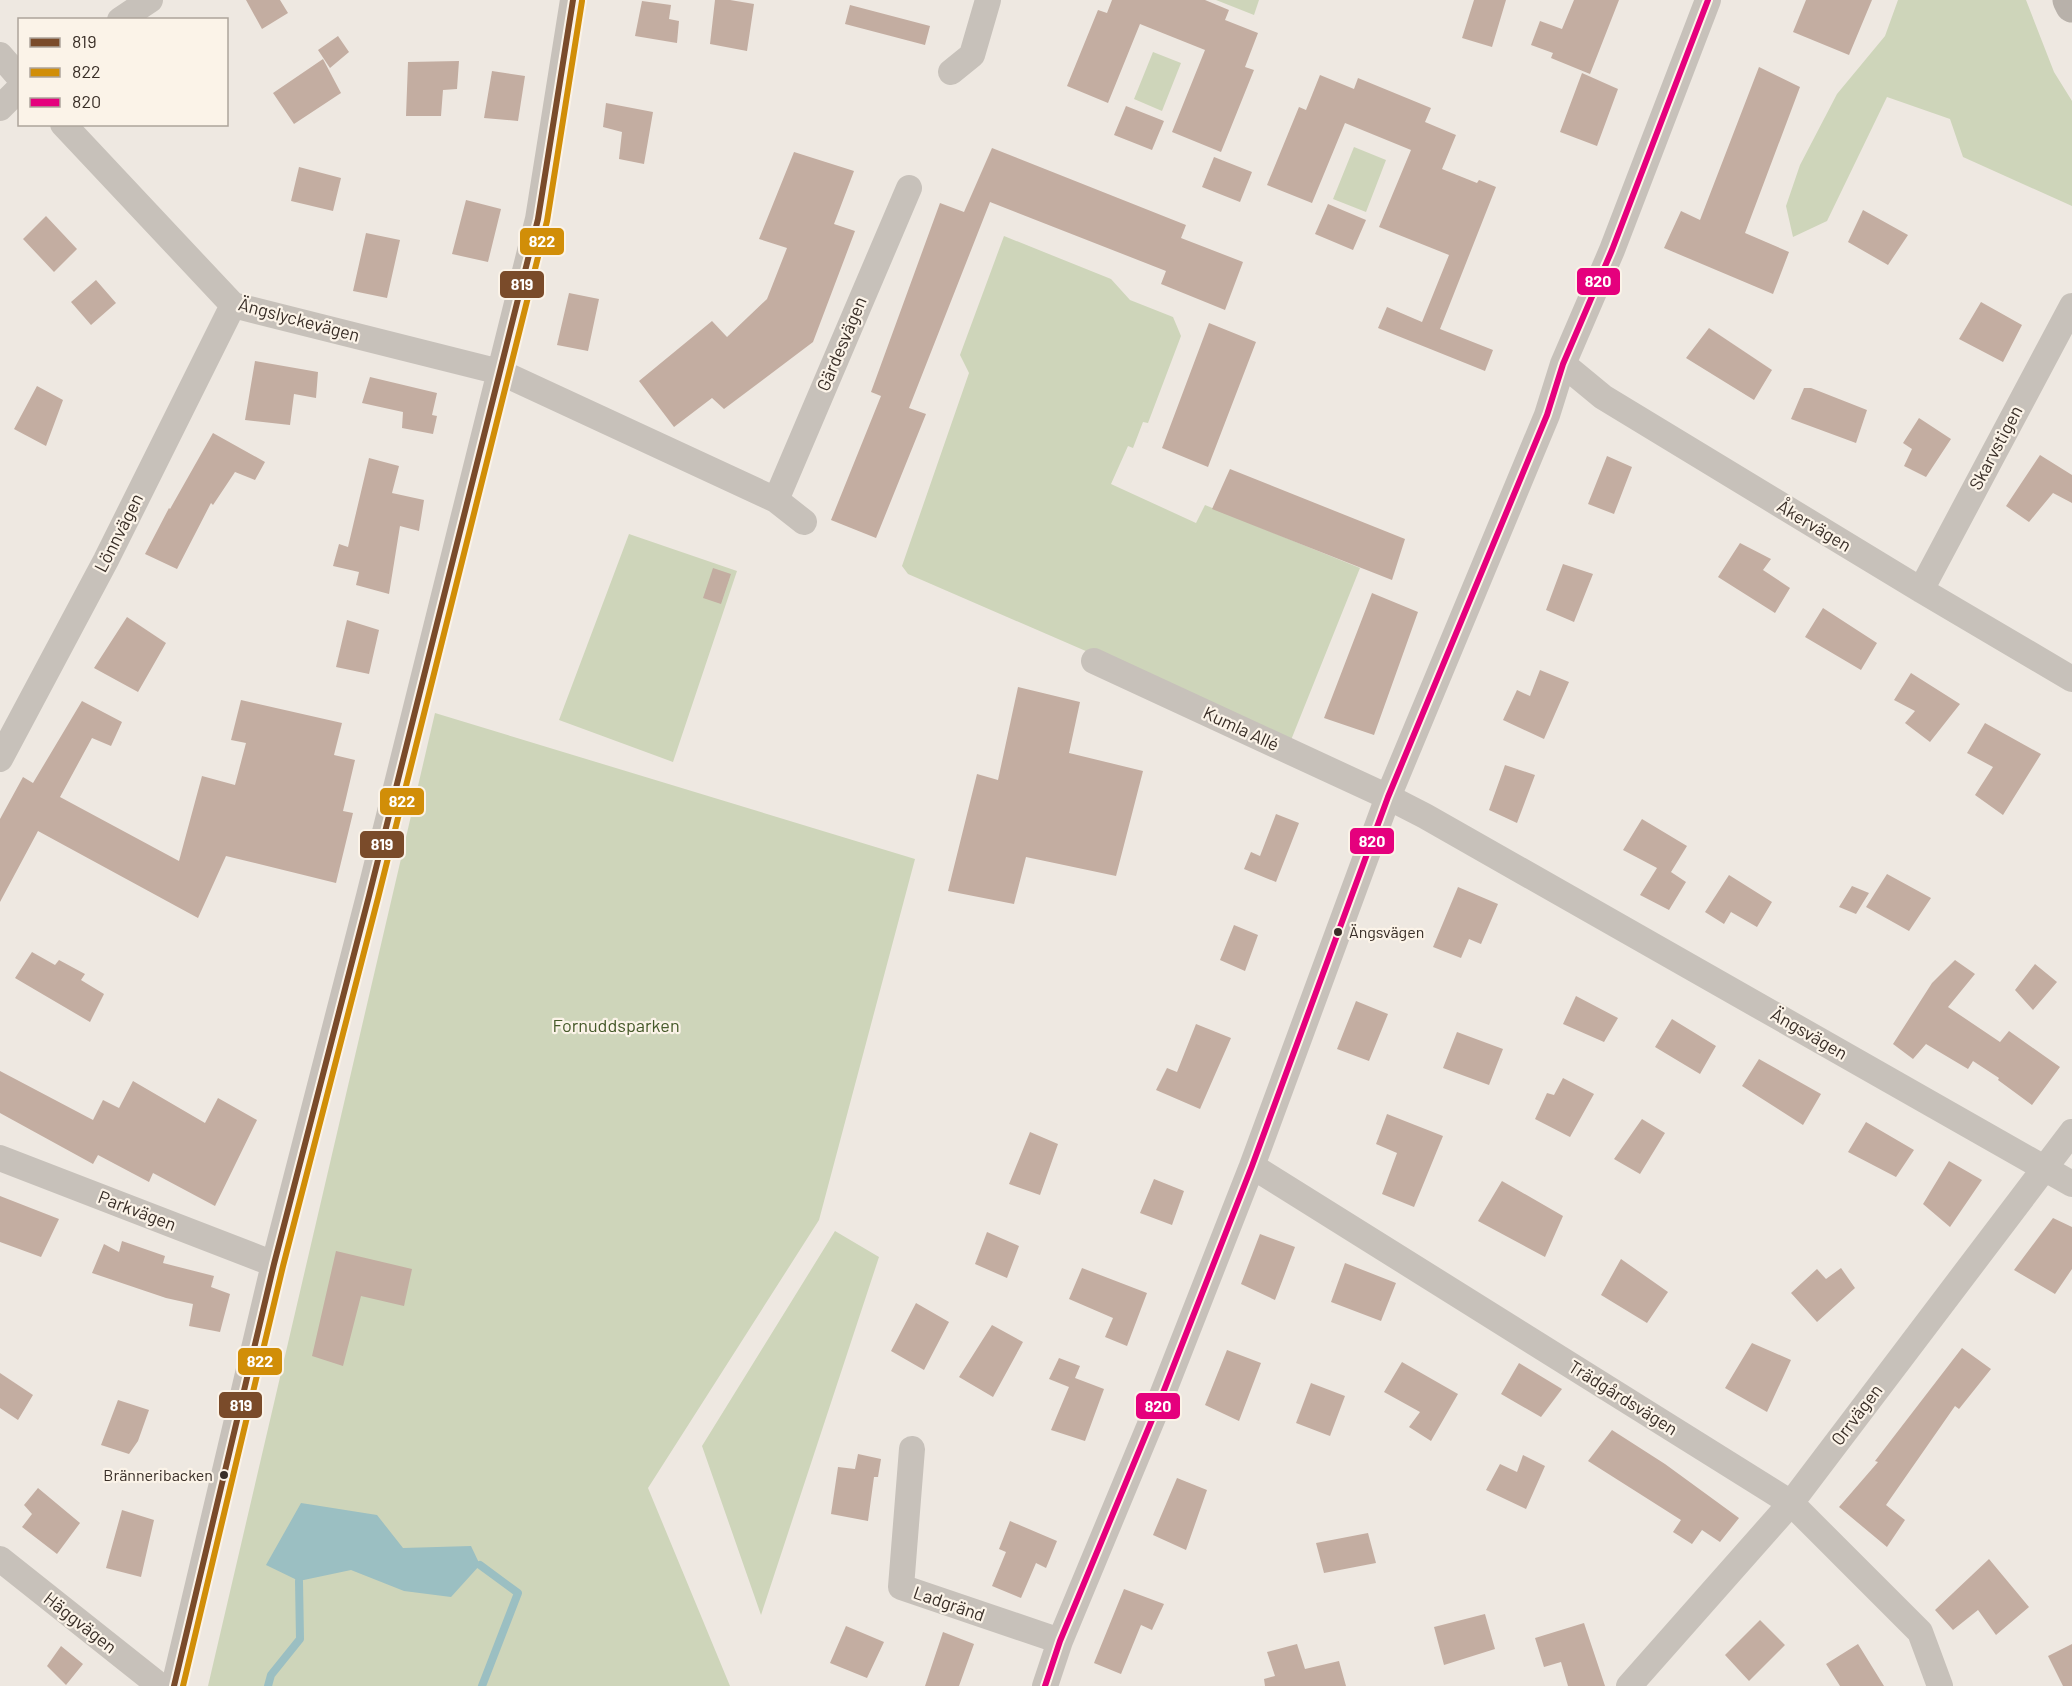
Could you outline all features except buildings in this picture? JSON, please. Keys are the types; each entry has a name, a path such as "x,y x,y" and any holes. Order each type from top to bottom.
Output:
{"main road":[{"path":"2069,0 2072,6"}],"street":[{"path":"123,18 150,0"},
{"path":"174,1686 274,1264 538,219 573,0"},
{"path":"951,72 972,55 988,0"},
{"path":"1045,1686 1060,1641 1159,1403 1252,1166 1388,797 1547,415 1563,364 1612,250 1708,0"},
{"path":"0,55 18,76"},
{"path":"0,108 18,90"},
{"name":"Ängslyckevägen","path":"65,126 233,305 500,372"},
{"name":"Gärdesvägen","path":"776,500 909,188"},
{"name":"Lönnvägen","path":"0,759 106,560 233,305"},
{"name":"Skarvstigen","path":"1921,590 2072,306"},
{"name":"Åkervägen","path":"1563,364 1603,397 2072,679"},
{"path":"500,372 776,500 804,522"},
{"name":"Kumla Allé","path":"1094,661 1388,797"},
{"name":"Ängsvägen","path":"1388,797 2072,1185"},
{"name":"Orrvägen","path":"1629,1686 1791,1503 2072,1132"},
{"name":"Parkvägen","path":"0,1158 274,1264"},
{"name":"Trädgårdsvägen","path":"1252,1166 1791,1503 1920,1632 1940,1686"},
{"name":"Ladgränd","path":"912,1449 901,1587 1060,1641"},
{"name":"Häggvägen","path":"0,1559 160,1686"}],"green space":[{"path":"1216,0 1259,0 1254,15"},
{"path":"1898,0 2026,0 2054,72 2072,101 2072,206 1963,157 1950,119 1887,97 1827,221 1793,237 1786,206 1800,165 1837,94 1885,36"},
{"path":"1153,52 1181,63 1162,111 1134,99"},
{"path":"1354,147 1386,160 1366,212 1333,199"},
{"path":"1004,236 1111,279 1130,300 1173,317 1181,336 1148,423 1143,422 1133,448 1128,446 1111,484 1196,523 1205,505 1360,568 1291,740 908,574 902,566 969,373 960,355"},
{"path":"629,534 737,571 673,762 559,720"},
{"name":"Fornuddsparken","path":"435,713 915,859 819,1220 648,1488 730,1686 208,1686"},
{"path":"835,1231 879,1257 761,1615 702,1446"}],"water":[{"path":"301,1503 377,1515 403,1548 471,1546 480,1565 451,1597 404,1591 351,1570 299,1581 266,1565"}],"waterway":[{"path":"480,1565 518,1593 482,1686"},
{"path":"268,1686 271,1675 300,1639 299,1581"}],"transit line":[{"name":"819","path":"174,1686 274,1264 369,896 538,219 573,0"},
{"name":"820","path":"1045,1686 1060,1641 1159,1403 1252,1166 1388,797 1547,415 1563,364 1612,250 1708,0"},
{"name":"822","path":"183,1686 283,1266 378,898 547,221 582,1"}],"place":[{"name":"Ängsvägen","path":"1338,932"},
{"name":"Bränneribacken","path":"224,1475"}]}
